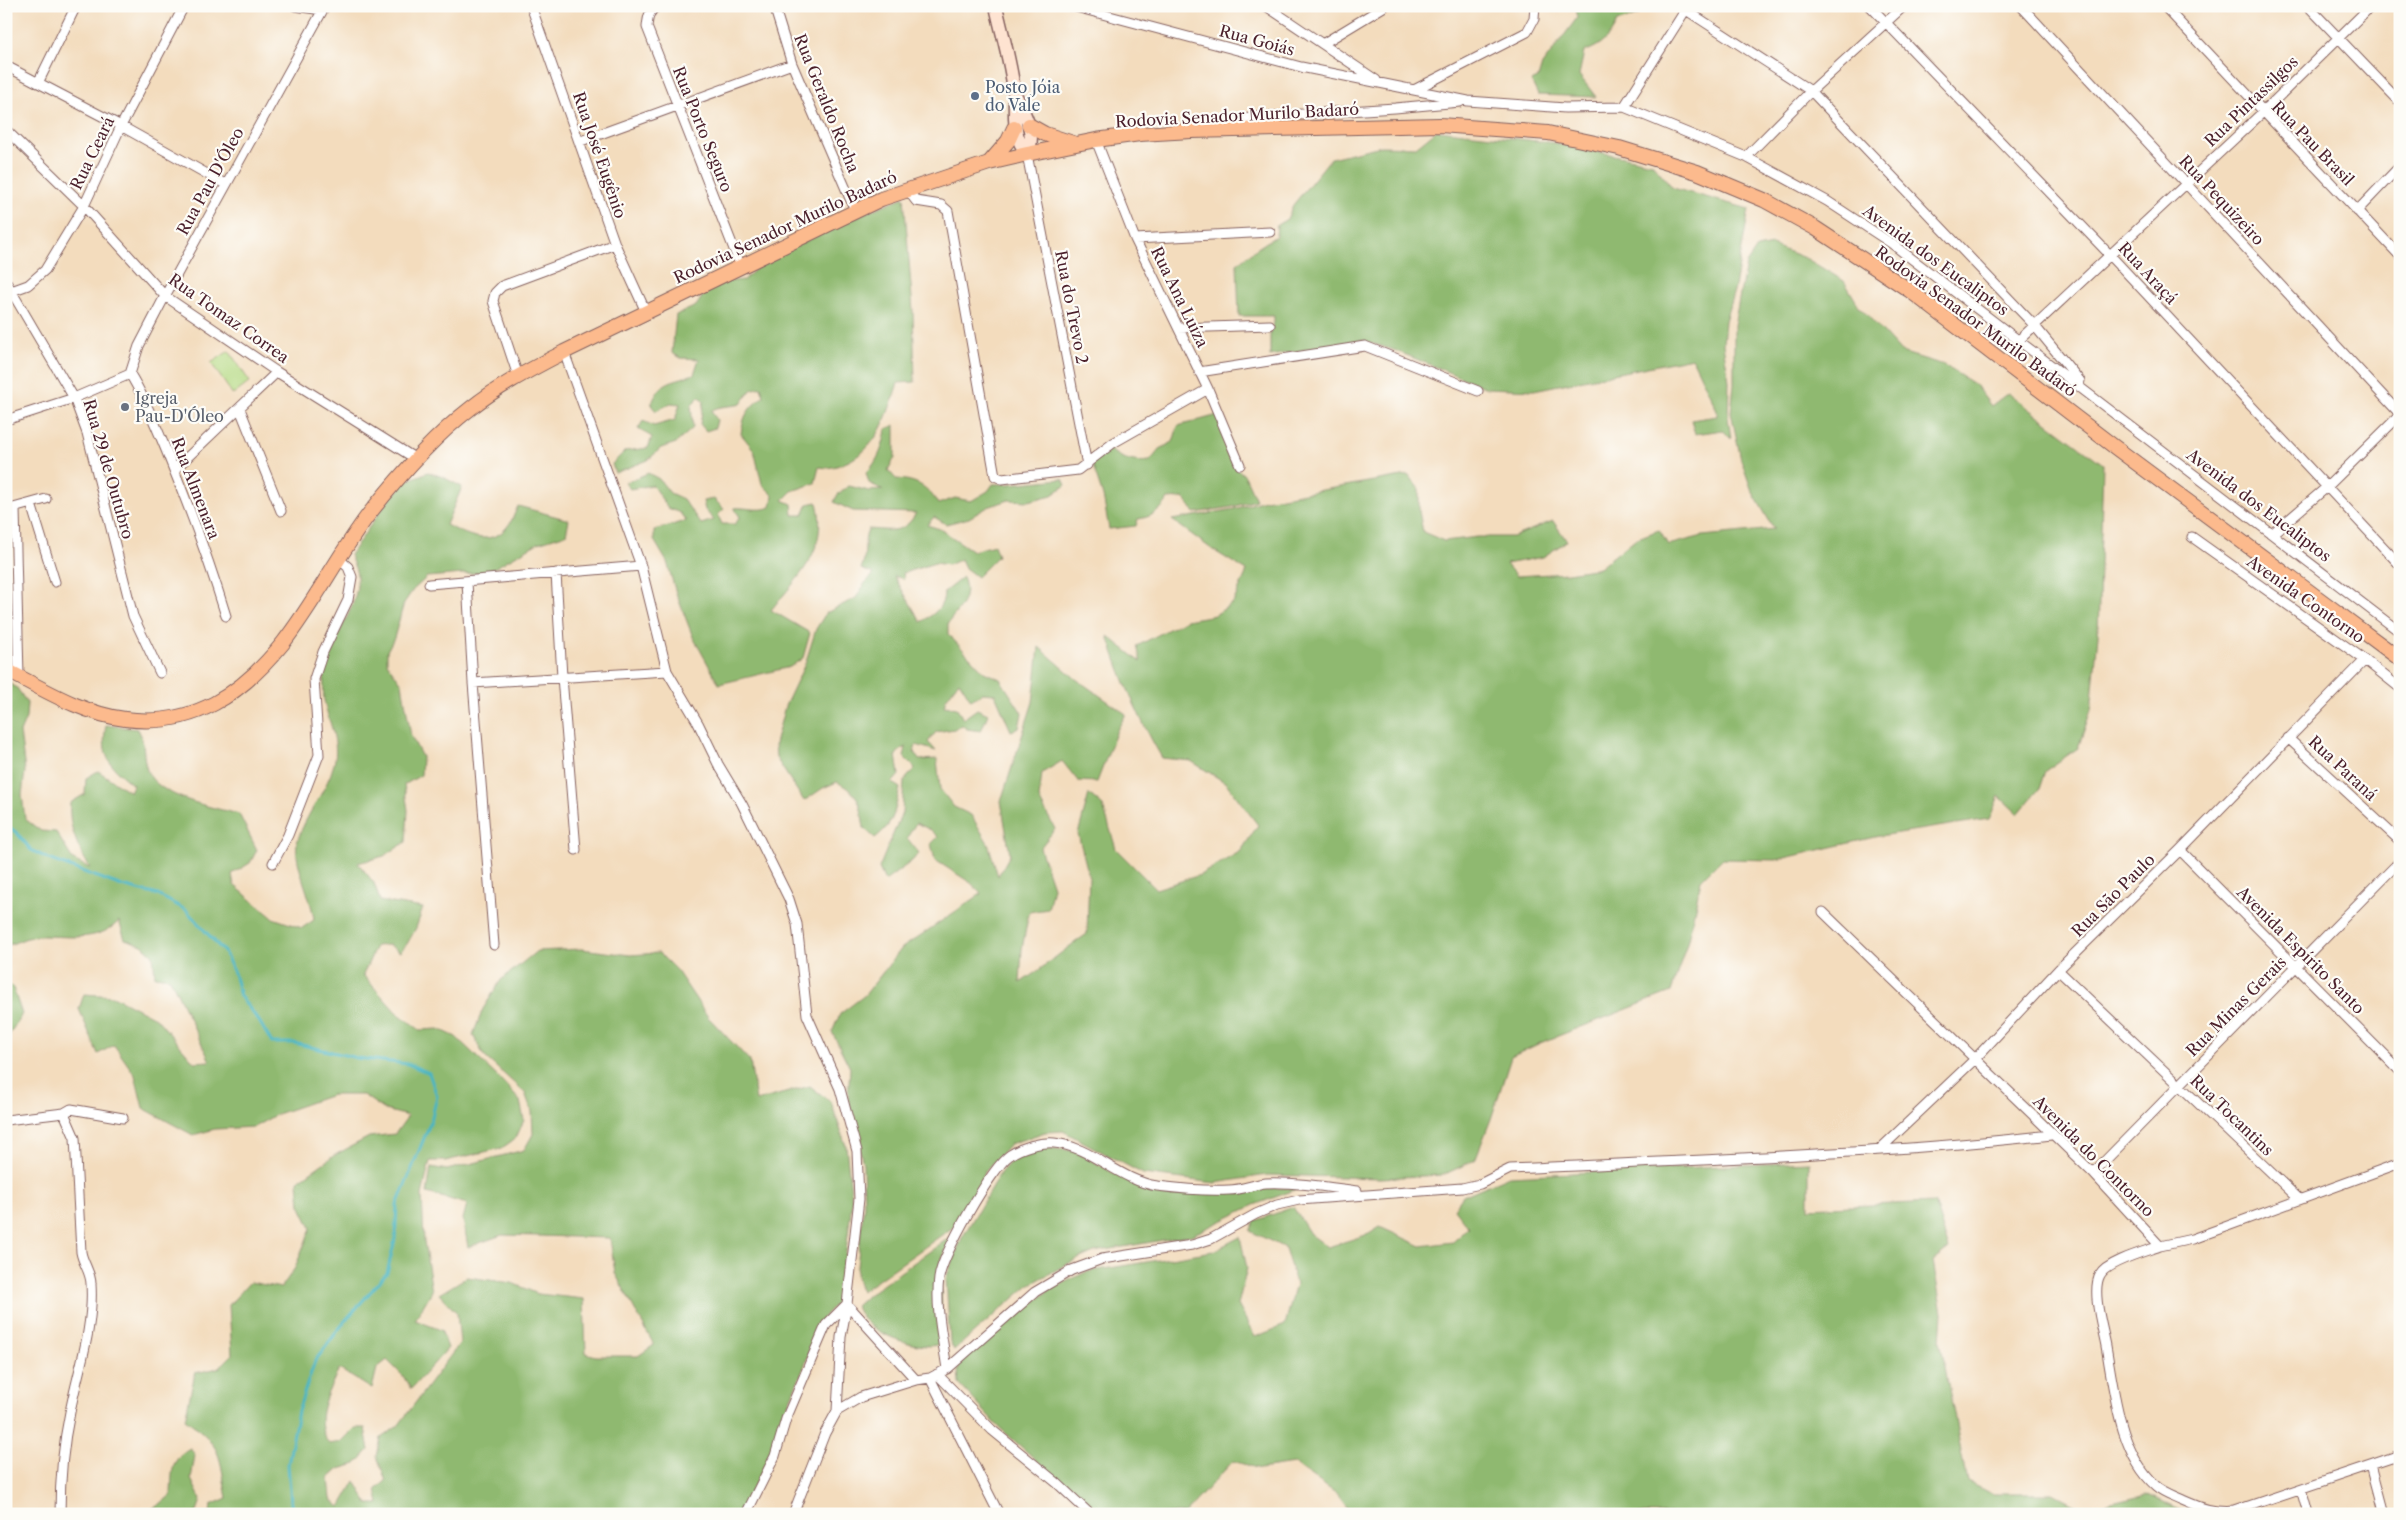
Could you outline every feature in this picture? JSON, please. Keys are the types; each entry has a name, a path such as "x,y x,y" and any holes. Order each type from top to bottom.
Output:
{"main road":[{"path":"1030,125 1045,134 1076,144"},
{"name":"Rodovia Senador Murilo Badaró","path":"13,674 83,706 124,719 150,720 180,716 214,705 244,685 283,642 368,516 416,459 470,408 518,376 564,352 742,267 855,210 907,189 989,163 1027,154 1096,140 1140,134 1440,125 1548,133 1619,148 1697,172 1764,200 1815,228 1909,290 2123,453 2400,659"},
{"path":"989,163 1008,141 1014,128"}],"street":[{"path":"38,82 76,6"},
{"name":"Rua Ceará","path":"9,292 28,285 45,270 84,206 121,126 184,6"},
{"path":"295,6 323,8"},
{"name":"Rua José Eugênio","path":"531,6 581,141 615,244 646,312"},
{"name":"Rua Porto Seguro","path":"658,6 648,16 647,27 742,267"},
{"name":"Rua Geraldo Rocha","path":"774,6 792,64 855,210"},
{"path":"996,6 1014,92 1014,128 1017,139 1027,154"},
{"name":"Rua Goiás","path":"1072,6 1301,68 1378,82"},
{"path":"1266,6 1324,43 1378,82"},
{"path":"1324,43 1385,6"},
{"path":"1414,90 1527,32 1534,18 1535,6"},
{"name":"Rua Araçá","path":"1870,6 2109,254 2400,565"},
{"path":"1746,157 1811,91 1904,6"},
{"name":"Rua Pequizeiro","path":"2021,6 2400,414"},
{"name":"Rua Pau Brasil","path":"2164,6 2262,112 2400,256"},
{"path":"2308,6 2400,102"},
{"name":"Rua Pintassilgos","path":"2018,340 2262,112 2371,6"},
{"name":"Rua Pau D'Óleo","path":"130,374 139,346 165,296 323,8"},
{"path":"1624,107 1687,8 1811,91 2034,325 2090,393"},
{"path":"581,141 792,64"},
{"path":"6,66 121,126 225,184"},
{"name":"Avenida dos Eucaliptos","path":"1378,82 1468,100 1565,108 1624,107 1746,157 1828,201 1891,243 2090,393 2400,632"},
{"path":"1014,92 1030,125 1032,140 1027,154"},
{"path":"1190,131 1218,123 1255,117 1404,108 1468,100"},
{"name":"Rua Tomaz Correa","path":"6,130 84,206 165,296 277,372 416,459"},
{"name":"Rua Ana Luíza","path":"1096,140 1135,239 1208,389 1240,465"},
{"name":"Rua do Trevo 2","path":"1027,154 1087,465"},
{"path":"2357,211 2400,166"},
{"path":"907,189 916,201 941,205 948,212 995,476 1002,479 1068,473 1087,465 1094,457 1113,443 1208,389"},
{"path":"1135,239 1270,232"},
{"path":"518,376 493,301 495,293 502,286 615,244"},
{"name":"Rua 29 de Outubro","path":"6,282 9,292 74,398 87,432 133,616 160,673"},
{"path":"1179,328 1270,325"},
{"path":"1199,372 1358,346 1371,347 1478,390"},
{"path":"564,352 641,566 667,671 698,723 718,764 746,812 789,899 797,924 807,1015 831,1063 857,1152 859,1199 847,1304 841,1337 837,1411 825,1433 793,1514"},
{"path":"174,470 277,372"},
{"path":"6,420 74,398 130,374"},
{"name":"Rua Almenara","path":"130,374 141,391 174,470 212,570 226,616"},
{"path":"240,409 281,511"},
{"path":"2273,533 2326,487 2400,414"},
{"path":"13,674 10,510 46,499"},
{"path":"31,504 55,582"},
{"name":"Avenida Contorno","path":"2192,537 2365,660 2400,688"},
{"path":"273,863 288,835 319,755 314,679 323,652 348,600 352,577 348,567 340,560"},
{"path":"429,584 641,566"},
{"path":"556,573 562,677 576,850"},
{"path":"467,582 472,683 494,945"},
{"name":"Rua São Paulo","path":"1879,1150 1974,1059 2058,970 2180,850 2365,660"},
{"path":"472,683 667,671"},
{"name":"Rua Paraná","path":"2288,738 2400,841"},
{"name":"Avenida Espírito Santo","path":"2180,850 2400,1071"},
{"name":"Rua Minas Gerais","path":"2093,1173 2178,1084 2400,860"},
{"name":"Avenida do Contorno","path":"1823,912 2051,1135 2093,1173 2160,1246"},
{"name":"Rua Tocantins","path":"2058,970 2299,1199"},
{"path":"6,1120 64,1113 71,1109 123,1118"},
{"path":"60,1514 65,1445 70,1412 84,1358 92,1294 90,1274 81,1252 76,1138 64,1113"},
{"path":"837,1411 861,1397 933,1376 947,1369 1036,1292 1072,1270 1102,1260 1192,1245 1212,1239 1256,1214 1277,1205 1299,1200 1471,1187 1510,1169 1975,1144 2051,1135"},
{"path":"947,1369 939,1308 939,1278 949,1250 995,1170 1010,1155 1037,1144 1053,1143 1077,1147 1115,1172 1155,1186 1231,1190 1265,1183 1313,1185 1374,1194"},
{"path":"2400,1163 2192,1239 2160,1246 2107,1267 2100,1274 2097,1285 2098,1305 2118,1409 2133,1456 2146,1476 2158,1488 2206,1510 2234,1511 2400,1455"},
{"path":"847,1304 916,1380"},
{"path":"746,1514 775,1456 786,1419 826,1325 847,1304"},
{"path":"933,1376 999,1514"},
{"path":"933,1376 992,1430 1057,1483 1090,1514"},
{"path":"2370,1465 2384,1514"},
{"path":"2300,1489 2308,1514"}],"green space":[{"path":"1576,6 1637,6 1638,15 1617,22 1604,41 1584,52 1579,75 1596,97 1538,95 1531,81 1538,78 1542,65 1577,18"},
{"path":"1437,130 1556,143 1652,163 1673,188 1749,209 1735,287 1725,321 1723,344 1729,381 1728,417 1731,439 1723,430 1695,434 1691,420 1717,416 1717,410 1692,358 1534,390 1487,388 1394,350 1361,340 1270,356 1270,333 1274,323 1274,316 1239,316 1237,264 1276,236 1277,225 1287,219 1293,205 1331,158 1381,146 1416,147"},
{"path":"904,197 913,311 915,382 898,383 886,418 868,447 849,461 838,466 819,467 815,483 792,491 783,500 792,504 793,515 803,515 808,504 817,502 820,519 819,534 809,561 792,586 771,610 810,633 803,658 790,667 719,684 693,637 676,593 667,562 654,540 654,530 686,521 680,513 668,508 652,485 630,489 625,483 648,473 659,479 670,493 683,499 701,524 714,520 705,510 703,501 714,499 724,509 718,515 722,524 735,524 740,517 734,508 757,509 771,507 773,495 762,484 754,450 741,434 743,422 748,412 764,396 761,387 751,390 741,404 711,411 717,420 715,428 706,431 700,424 704,401 699,397 691,405 693,428 676,443 661,448 648,460 615,473 612,464 625,451 648,448 652,437 638,429 643,421 654,426 675,420 680,404 671,403 656,411 651,405 659,390 667,383 694,374 699,359 681,358 672,353 676,315 696,306 706,291 723,282 744,280 763,262 862,214"},
{"path":"1772,245 1807,259 1844,281 1859,306 1901,352 1944,365 1975,385 1991,406 2008,393 2103,464 2098,635 2091,710 2078,748 2045,771 2039,789 2018,814 1999,796 1989,819 1879,836 1776,860 1722,859 1701,880 1688,940 1671,992 1540,1043 1511,1057 1491,1119 1475,1160 1443,1175 1380,1178 1267,1175 1215,1183 1143,1174 1063,1131 1045,1132 1010,1144 984,1172 975,1197 956,1225 861,1292 856,1275 864,1205 863,1164 848,1098 850,1068 832,1032 840,1014 865,995 902,948 981,894 971,883 935,860 931,844 938,837 931,830 916,823 907,838 919,853 912,861 885,881 879,868 902,813 904,781 915,768 904,757 906,747 901,749 896,755 899,775 892,783 900,788 893,816 887,827 875,838 864,828 860,805 851,791 837,782 823,788 804,801 776,758 775,744 785,706 805,664 816,629 826,613 856,598 865,583 874,574 861,569 868,529 896,530 907,525 916,513 853,511 834,502 838,494 849,486 869,491 883,490 869,483 866,473 880,453 886,429 895,425 895,457 888,470 896,479 910,481 926,488 938,504 955,498 971,501 988,491 993,484 1063,479 1066,485 1052,495 1029,501 1009,500 988,507 969,518 946,524 934,517 927,525 940,529 973,551 994,545 998,556 977,577 965,568 961,559 948,565 935,563 903,573 904,579 894,576 921,622 937,610 944,598 944,592 963,577 966,591 965,597 948,623 948,634 984,672 1000,679 1022,713 1019,728 1011,731 995,694 983,693 971,700 959,681 946,699 944,706 957,708 963,719 977,709 988,714 981,731 967,729 962,725 954,729 936,732 928,742 936,751 916,745 914,752 919,760 937,759 940,789 954,807 971,815 988,843 998,876 1010,855 1001,801 1033,702 1039,647 1076,679 1126,714 1117,730 1097,782 1078,781 1062,761 1042,773 1039,799 1055,829 1040,848 1053,887 1048,909 1029,912 1022,949 1020,983 1087,934 1089,876 1078,834 1089,794 1103,806 1116,849 1156,889 1200,875 1241,851 1258,825 1226,783 1191,761 1162,758 1132,699 1108,636 1141,662 1137,646 1186,620 1215,615 1233,603 1247,571 1213,550 1172,520 1234,509 1265,500 1408,475 1419,489 1419,511 1423,532 1444,541 1478,537 1513,537 1553,521 1567,541 1543,557 1506,564 1516,576 1568,573 1599,568 1635,539 1659,530 1668,545 1703,536 1774,529 1752,491 1741,460 1731,412 1734,384 1734,325 1746,264 1757,248"},
{"path":"229,351 250,382 233,395 211,363"},
{"path":"1218,415 1232,450 1232,464 1245,476 1256,500 1232,507 1195,513 1184,498 1168,499 1156,513 1138,519 1136,526 1109,529 1103,496 1092,463 1110,450 1129,460 1139,462 1150,461 1160,449 1173,442 1178,426"},
{"path":"428,472 462,487 446,525 469,535 485,538 493,537 500,533 507,527 518,506 569,520 566,534 538,543 487,572 427,577 413,590 404,603 394,638 387,651 387,663 402,684 411,736 422,757 421,775 404,785 408,810 406,842 384,856 358,863 374,883 380,901 423,908 416,928 400,952 389,945 376,946 363,975 396,1012 420,1030 439,1029 456,1037 520,1101 524,1120 516,1138 502,1148 445,1161 430,1161 422,1195 424,1241 432,1291 415,1320 441,1330 448,1348 411,1389 403,1376 387,1360 377,1368 372,1389 339,1369 323,1406 321,1426 324,1435 329,1444 341,1442 355,1428 365,1428 369,1450 356,1464 339,1469 329,1478 331,1499 340,1507 355,1481 368,1504 379,1504 376,1489 386,1481 377,1456 381,1438 398,1426 460,1343 457,1313 439,1294 467,1277 512,1283 538,1294 584,1299 586,1353 596,1356 638,1356 654,1345 615,1273 610,1238 502,1235 468,1247 463,1219 467,1204 427,1193 431,1167 447,1170 524,1150 533,1134 532,1112 525,1093 484,1056 473,1035 483,1009 501,980 537,951 581,949 630,955 659,953 677,971 708,1017 750,1061 756,1101 810,1086 831,1102 846,1146 852,1201 841,1293 836,1303 819,1322 803,1370 782,1417 768,1459 739,1514 210,1514 211,1505 227,1498 217,1452 206,1437 185,1419 195,1373 219,1368 232,1355 229,1305 250,1282 281,1288 295,1268 311,1228 300,1205 298,1181 335,1155 369,1137 395,1134 408,1116 385,1110 363,1095 332,1095 277,1114 254,1127 215,1129 193,1135 143,1108 135,1075 114,1045 98,1054 79,1009 84,994 113,996 157,1019 194,1062 210,1061 170,978 155,976 153,955 142,945 125,939 119,921 101,933 91,936 36,936 6,946 6,681 17,688 27,703 26,718 20,732 25,771 22,795 25,819 41,831 56,832 73,860 90,868 72,829 70,812 70,803 85,794 86,778 98,771 130,792 133,785 118,772 109,760 104,745 106,725 138,729 142,739 147,770 162,787 187,800 239,814 257,850 250,863 232,874 234,885 273,918 302,928 314,920 296,851 300,833 331,774 334,764 336,748 324,700 324,677 332,647 349,612 357,589 357,574 350,555 386,503 406,481"},
{"path":"6,981 13,988 22,1014 6,1040"},
{"path":"1038,1147 1076,1151 1115,1174 1156,1189 1300,1188 1254,1205 1192,1235 1094,1252 1067,1264 1029,1285 954,1350 950,1342 946,1278 962,1238 1001,1172 1014,1158"},
{"path":"1809,1162 1809,1208 1934,1202 1949,1249 1933,1261 1942,1313 1940,1341 1967,1482 1994,1494 2053,1494 2082,1509 2146,1494 2190,1514 1352,1514 1337,1494 1294,1464 1260,1469 1233,1461 1184,1514 1097,1514 999,1427 959,1384 958,1369 973,1350 1051,1289 1086,1272 1213,1251 1240,1237 1247,1268 1238,1305 1255,1337 1285,1325 1296,1284 1285,1248 1250,1231 1255,1221 1293,1207 1310,1234 1328,1247 1369,1234 1380,1227 1421,1246 1453,1242 1468,1227 1454,1209 1463,1196 1509,1176"},
{"path":"953,1235 941,1261 942,1343 924,1346 913,1344 890,1337 870,1326 860,1315 856,1306 868,1295"},
{"path":"190,1448 195,1455 191,1479 201,1500 196,1514 142,1514 159,1505 171,1495 172,1474 175,1462 183,1452"}],"waterway":[{"path":"6,825 17,833 31,850 51,860 122,886 158,895 186,910 225,953 234,973 240,996 259,1021 272,1043 294,1043 357,1058 408,1064 429,1073 437,1096 431,1121 397,1205 395,1239 387,1273 345,1321 315,1361 298,1411 288,1465 292,1514"}],"place":[{"name":"Posto Jóia do Vale","path":"975,96"},
{"name":"Igreja Pau-D'Óleo","path":"125,407"}]}
